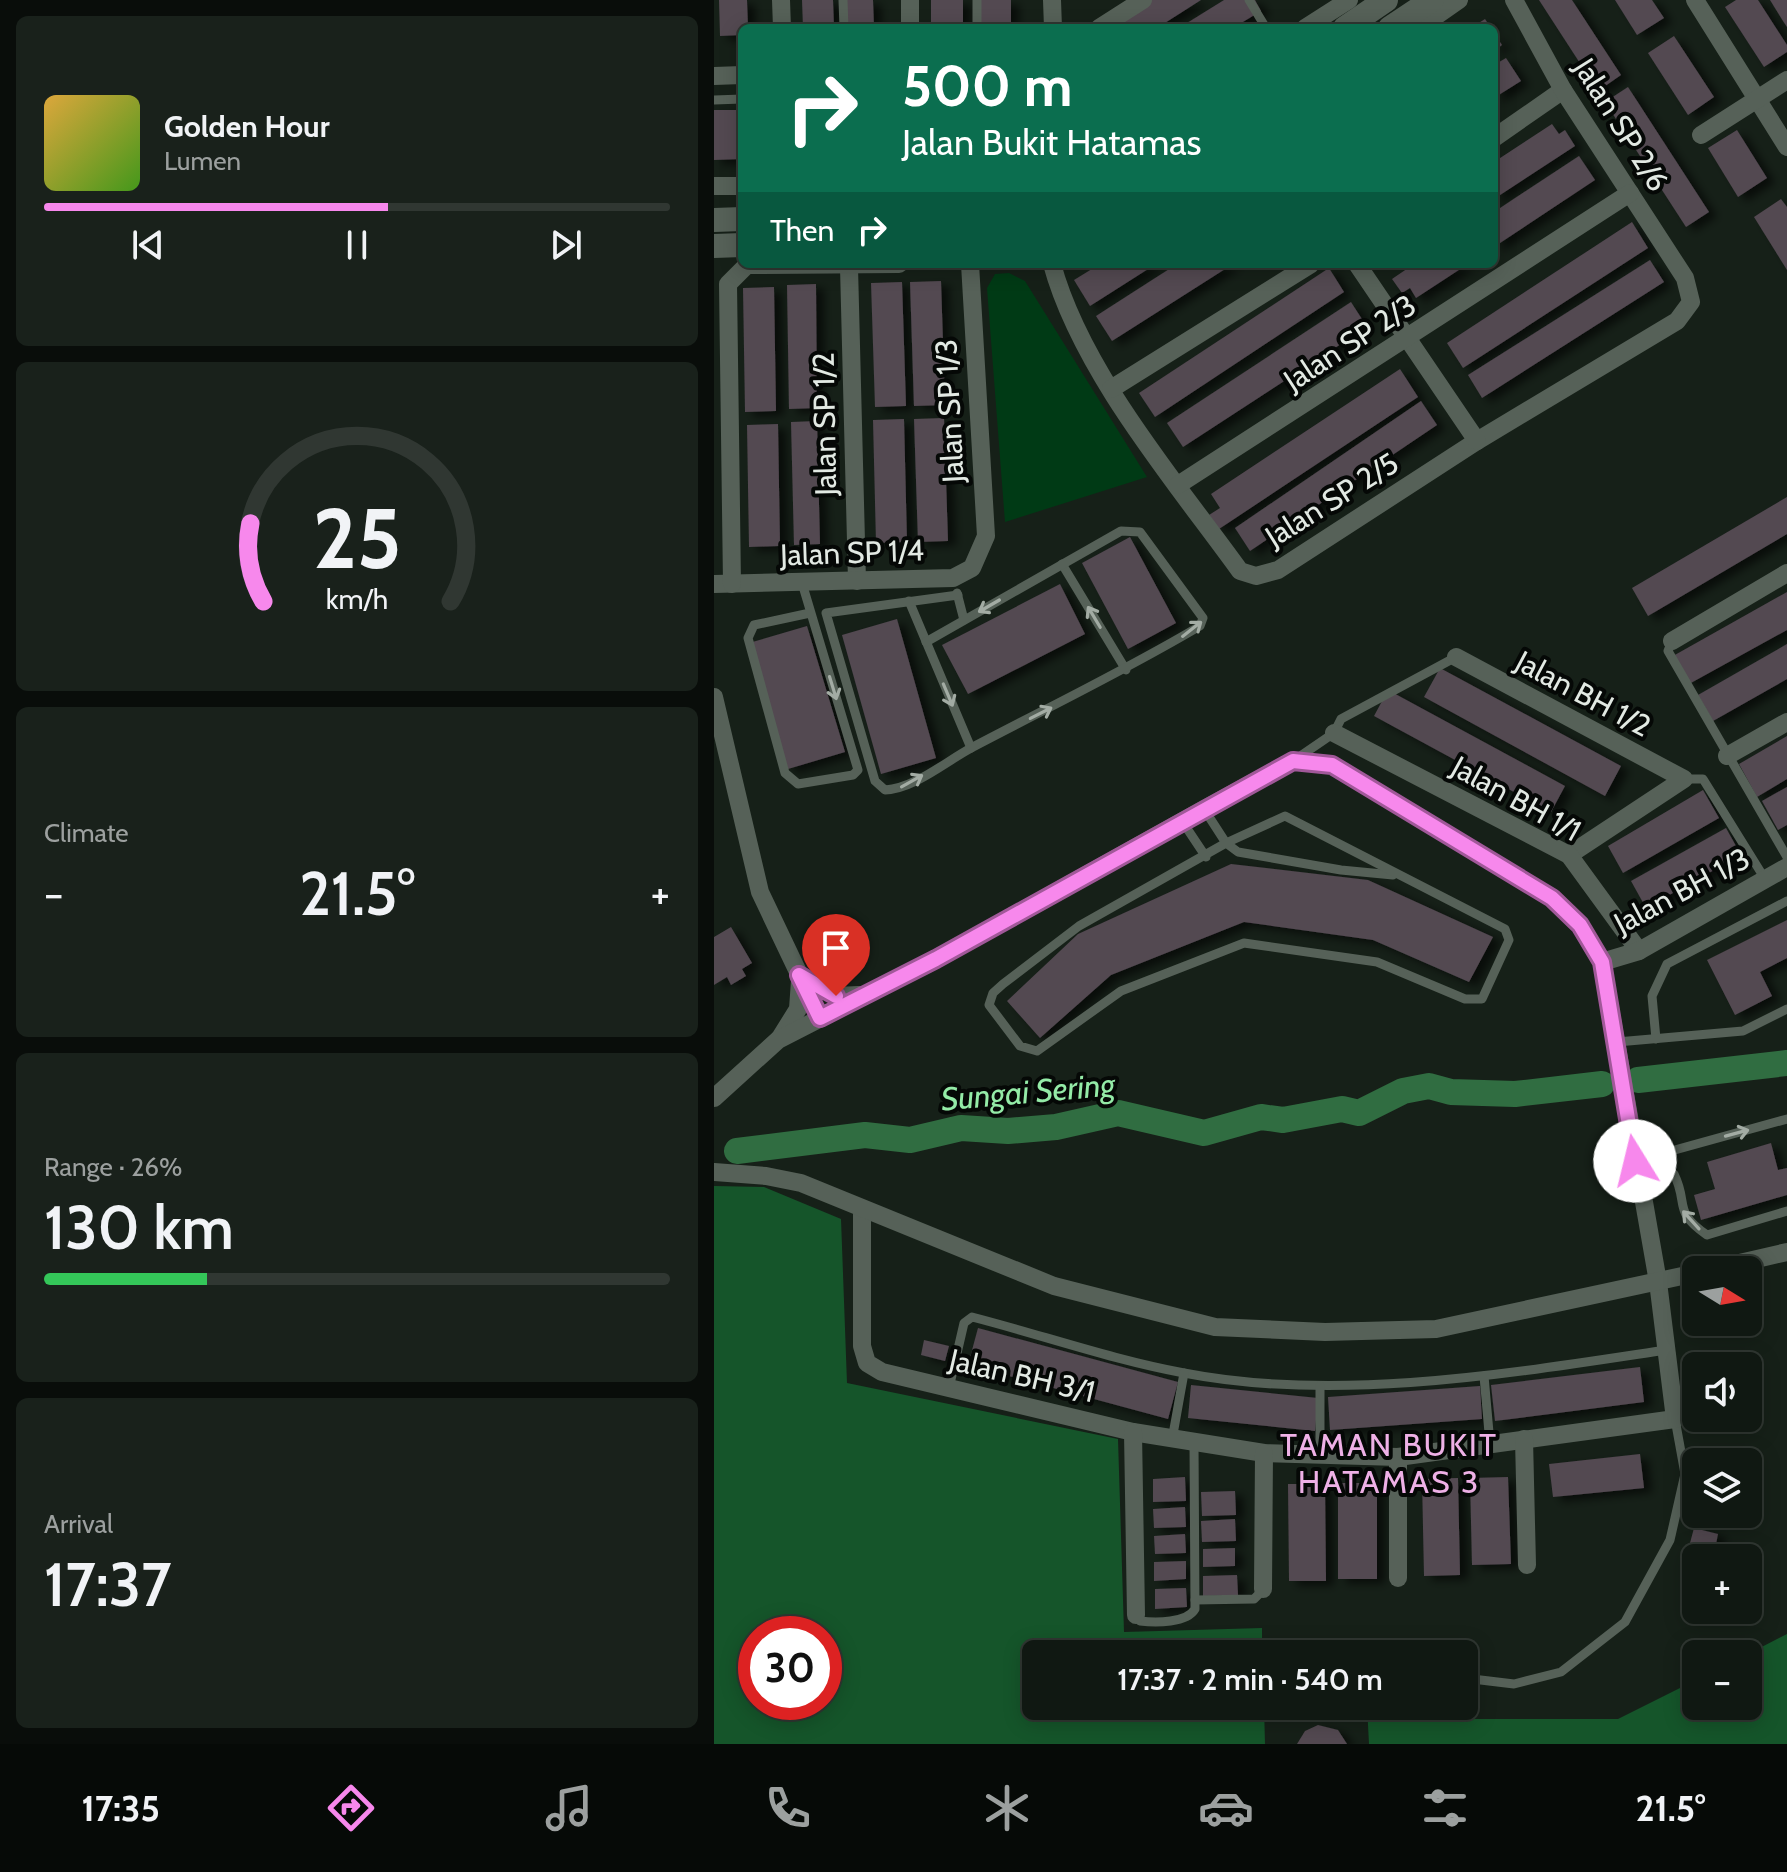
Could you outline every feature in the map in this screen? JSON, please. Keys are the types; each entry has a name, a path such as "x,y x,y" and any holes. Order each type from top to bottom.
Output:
{"street":[{"path":"781,0 782,24"},
{"path":"910,0 910,24"},
{"path":"1052,0 1053,24"},
{"path":"1105,24 1143,0"},
{"path":"1311,24 1349,0"},
{"path":"1351,24 1386,0"},
{"path":"1396,24 1432,0"},
{"path":"1425,24 1459,0"},
{"name":"Jalan SP 2/6","path":"1514,0 1563,90 1685,278"},
{"path":"1695,0 1787,147"},
{"path":"714,76 738,75"},
{"path":"1701,135 1787,80"},
{"path":"1498,135 1563,90"},
{"path":"714,186 738,186"},
{"name":"Jalan SP 2/3","path":"1178,485 1630,193"},
{"path":"714,220 738,219"},
{"path":"714,246 738,245"},
{"path":"723,584 728,284 744,268"},
{"name":"Jalan SP 1/2","path":"849,268 857,581"},
{"name":"Jalan SP 1/3","path":"970,268 986,536 981,554"},
{"name":"Jalan SP 2/5","path":"1053,268 1061,298 1111,389 1240,571 1256,576 1278,570 1477,441 1677,321 1691,302 1685,278"},
{"path":"1111,389 1305,268"},
{"path":"1360,268 1477,441"},
{"name":"Jalan SP 1/4","path":"723,584 857,581 955,587 981,554"},
{"path":"1672,641 1787,573"},
{"name":"Jalan BH 1/2","path":"1456,657 1684,779"},
{"path":"714,697 760,892 820,1018"},
{"path":"1727,756 1787,722"},
{"name":"Jalan BH 1/1","path":"1334,733 1569,855 1639,951"},
{"path":"714,1098 778,1040 870,995 1293,761 1332,765 1552,898 1580,925 1602,962 1658,1282 1675,1419"},
{"path":"1569,855 1684,779"},
{"name":"Jalan BH 1/3","path":"1602,962 1639,951 1787,867"},
{"path":"799,975 836,996 870,995"},
{"path":"778,1040 798,1009 799,975"},
{"path":"714,1172 766,1176 801,1183 1054,1286 1215,1327 1325,1332 1436,1329 1682,1276"},
{"name":"Jalan BH 3/1","path":"862,1209 862,1346 867,1363 882,1372 1133,1432 1264,1453 1398,1457 1675,1419"},
{"path":"1762,1258 1787,1252"},
{"path":"1133,1432 1136,1615"},
{"path":"1524,1439 1527,1565"},
{"path":"1263,1589 1264,1453"},
{"path":"1398,1457 1398,1578"}],"lane":[{"path":"843,0 844,24"},
{"path":"977,0 977,24"},
{"path":"1249,0 1264,24"},
{"path":"714,100 738,99"},
{"path":"926,642 1121,531 1140,532 1202,612 1200,626 1126,670 971,748 902,787 885,790 875,781 826,613 909,601 955,587 964,620"},
{"path":"1062,564 1126,670"},
{"path":"802,583 858,770 853,775 798,784 785,773 748,638 754,625 810,613"},
{"path":"909,601 971,748"},
{"path":"1672,641 1668,651 1787,857"},
{"path":"1293,761 1334,733 1341,719 1456,657"},
{"path":"1684,779 1703,779 1765,879"},
{"path":"1204,809 1226,843 1251,856 1397,875"},
{"path":"1285,816 1505,929 1509,940 1482,999 1465,999 1377,962 1244,943 1121,991 1037,1051 1020,1046 989,1005 993,993 1079,926 1226,843 1285,816"},
{"path":"1182,821 1206,857"},
{"path":"1656,1039 1652,996 1667,964 1787,901"},
{"path":"1617,1042 1743,1031 1787,1009"},
{"path":"1635,1161 1787,1119"},
{"path":"1639,1180 1674,1174 1682,1211 1691,1224 1707,1235 1787,1211"},
{"path":"949,1388 964,1323 969,1317 1184,1373 1320,1386 1484,1376 1666,1350"},
{"path":"1172,1440 1184,1373"},
{"path":"1484,1376 1490,1444"},
{"path":"1320,1386 1320,1456"},
{"path":"1478,1680 1514,1684 1561,1672 1625,1622 1670,1540 1685,1474 1675,1419"},
{"path":"1136,1615 1147,1622 1187,1618 1195,1609 1194,1443"},
{"path":"1195,1600 1254,1599 1263,1589"}],"green space":[{"path":"1009,273 1025,281 1147,477 1005,522 987,288 995,274"},
{"path":"714,1186 764,1187 841,1219 847,1383 1118,1439 1124,1632 1262,1628 1262,1640 1022,1640 1022,1720 1264,1720 1265,1744 714,1744"},
{"path":"1787,1634 1787,1744 1369,1744 1368,1720 1618,1719 1682,1687 1682,1720 1762,1720 1762,1647"}],"building":[{"path":"719,0 747,0 748,24 738,24 738,35 720,36"},
{"path":"802,0 833,0 834,24 803,24"},
{"path":"845,0 873,0 874,24 846,24"},
{"path":"931,0 963,0 963,24 931,24"},
{"path":"979,0 1011,0 1011,24 980,24"},
{"path":"1145,0 1201,0 1163,24 1107,24"},
{"path":"1224,0 1255,0 1261,11 1240,24 1185,24"},
{"path":"1539,0 1572,0 1621,75 1598,91"},
{"path":"1615,0 1652,0 1664,18 1637,35"},
{"path":"1736,0 1758,0 1787,45 1787,52 1764,67 1725,7"},
{"path":"1770,0 1787,0 1787,27 1783,21"},
{"path":"1674,36 1714,97 1688,115 1648,53"},
{"path":"1506,58 1521,81 1498,95 1498,63"},
{"path":"1628,87 1709,212 1686,227 1605,102"},
{"path":"714,110 738,110 738,159 714,160"},
{"path":"1552,124 1559,134 1565,130 1575,146 1498,196 1498,159"},
{"path":"1737,130 1767,178 1738,197 1708,148"},
{"path":"1579,156 1595,180 1498,244 1498,209"},
{"path":"1781,199 1787,207 1787,270 1754,217"},
{"path":"1632,222 1648,248 1463,368 1447,343"},
{"path":"1650,260 1664,282 1482,398 1468,375"},
{"path":"1094,268 1150,268 1090,306 1074,280"},
{"path":"1171,268 1227,268 1112,341 1096,316"},
{"path":"1329,268 1344,292 1155,417 1139,393"},
{"path":"1408,268 1462,268 1416,298 1410,288 1402,293 1392,279"},
{"path":"941,281 945,405 914,406 910,282"},
{"path":"902,282 906,406 875,407 871,283"},
{"path":"816,284 817,408 789,409 787,285"},
{"path":"774,287 776,411 745,412 743,288"},
{"path":"1351,302 1367,327 1183,447 1167,423"},
{"path":"1400,369 1418,397 1219,529 1209,515 1220,508 1211,494"},
{"path":"1421,401 1437,425 1250,551 1235,528"},
{"path":"944,418 948,541 918,542 914,419"},
{"path":"904,419 907,542 876,543 873,420"},
{"path":"817,421 820,544 794,545 791,422"},
{"path":"778,424 780,546 749,547 747,425"},
{"path":"1787,497 1787,534 1648,616 1632,588"},
{"path":"1130,537 1176,623 1128,649 1082,563"},
{"path":"1060,584 1085,634 968,694 942,645"},
{"path":"1787,592 1787,630 1689,684 1673,656"},
{"path":"897,619 936,758 881,774 842,635"},
{"path":"807,626 845,752 788,769 749,643"},
{"path":"1787,644 1787,679 1713,721 1698,695"},
{"path":"1440,668 1621,766 1605,796 1424,697"},
{"path":"1388,690 1565,786 1551,812 1374,716"},
{"path":"1787,736 1787,779 1757,797 1739,764"},
{"path":"1787,787 1787,825 1778,830 1762,801"},
{"path":"1703,790 1719,818 1623,873 1608,846"},
{"path":"1726,828 1741,855 1646,908 1631,881"},
{"path":"1231,864 1368,880 1493,937 1469,982 1373,940 1244,922 1111,975 1040,1038 1007,1001 1078,934"},
{"path":"1787,920 1787,958 1760,972 1772,996 1735,1015 1707,960"},
{"path":"731,927 752,963 742,969 746,976 731,985 727,977 714,985 714,937"},
{"path":"1771,1143 1778,1170 1787,1168 1787,1195 1701,1220 1694,1195 1715,1189 1707,1162"},
{"path":"978,1328 1178,1382 1168,1419 968,1365"},
{"path":"924,1340 949,1346 945,1361 921,1355"},
{"path":"1640,1367 1644,1402 1495,1421 1491,1385"},
{"path":"1191,1385 1318,1398 1315,1431 1188,1418"},
{"path":"1480,1386 1482,1419 1330,1430 1328,1397"},
{"path":"1640,1454 1644,1488 1553,1497 1549,1464"},
{"path":"1185,1477 1186,1501 1153,1502 1153,1479"},
{"path":"1508,1477 1511,1564 1472,1565 1470,1478"},
{"path":"1458,1478 1460,1575 1424,1576 1422,1479"},
{"path":"1338,1483 1377,1483 1377,1579 1338,1579"},
{"path":"1288,1484 1325,1484 1326,1581 1289,1581"},
{"path":"1235,1491 1236,1515 1202,1516 1201,1492"},
{"path":"1185,1507 1186,1527 1154,1528 1153,1509"},
{"path":"1235,1519 1236,1541 1202,1542 1201,1521"},
{"path":"1694,1528 1718,1534 1716,1544 1690,1543"},
{"path":"1185,1534 1186,1553 1155,1554 1154,1536"},
{"path":"1235,1548 1235,1566 1203,1567 1203,1549"},
{"path":"1186,1561 1186,1579 1154,1581 1154,1562"},
{"path":"1237,1575 1238,1595 1203,1596 1203,1576"},
{"path":"1186,1588 1187,1607 1155,1609 1155,1589"},
{"path":"1318,1725 1338,1730 1347,1744 1297,1744 1305,1731"}],"waterway":[{"name":"Sungai Sering","path":"1638,1080 1787,1063"},
{"name":"Sungai Sering","path":"737,1151 865,1135 910,1140 961,1128 1008,1131 1056,1127 1118,1113 1204,1133 1261,1117 1283,1120 1342,1109 1359,1113 1403,1091 1429,1086 1451,1092 1515,1094 1602,1084"}],"district":[{"name":"TAMAN BUKIT HATAMAS 3","path":"1389,1464"}],"route":[{"path":"836,996 817,988 799,975 820,1018 870,995 1293,761 1332,765 1552,898 1580,925 1602,962 1635,1161"}]}
